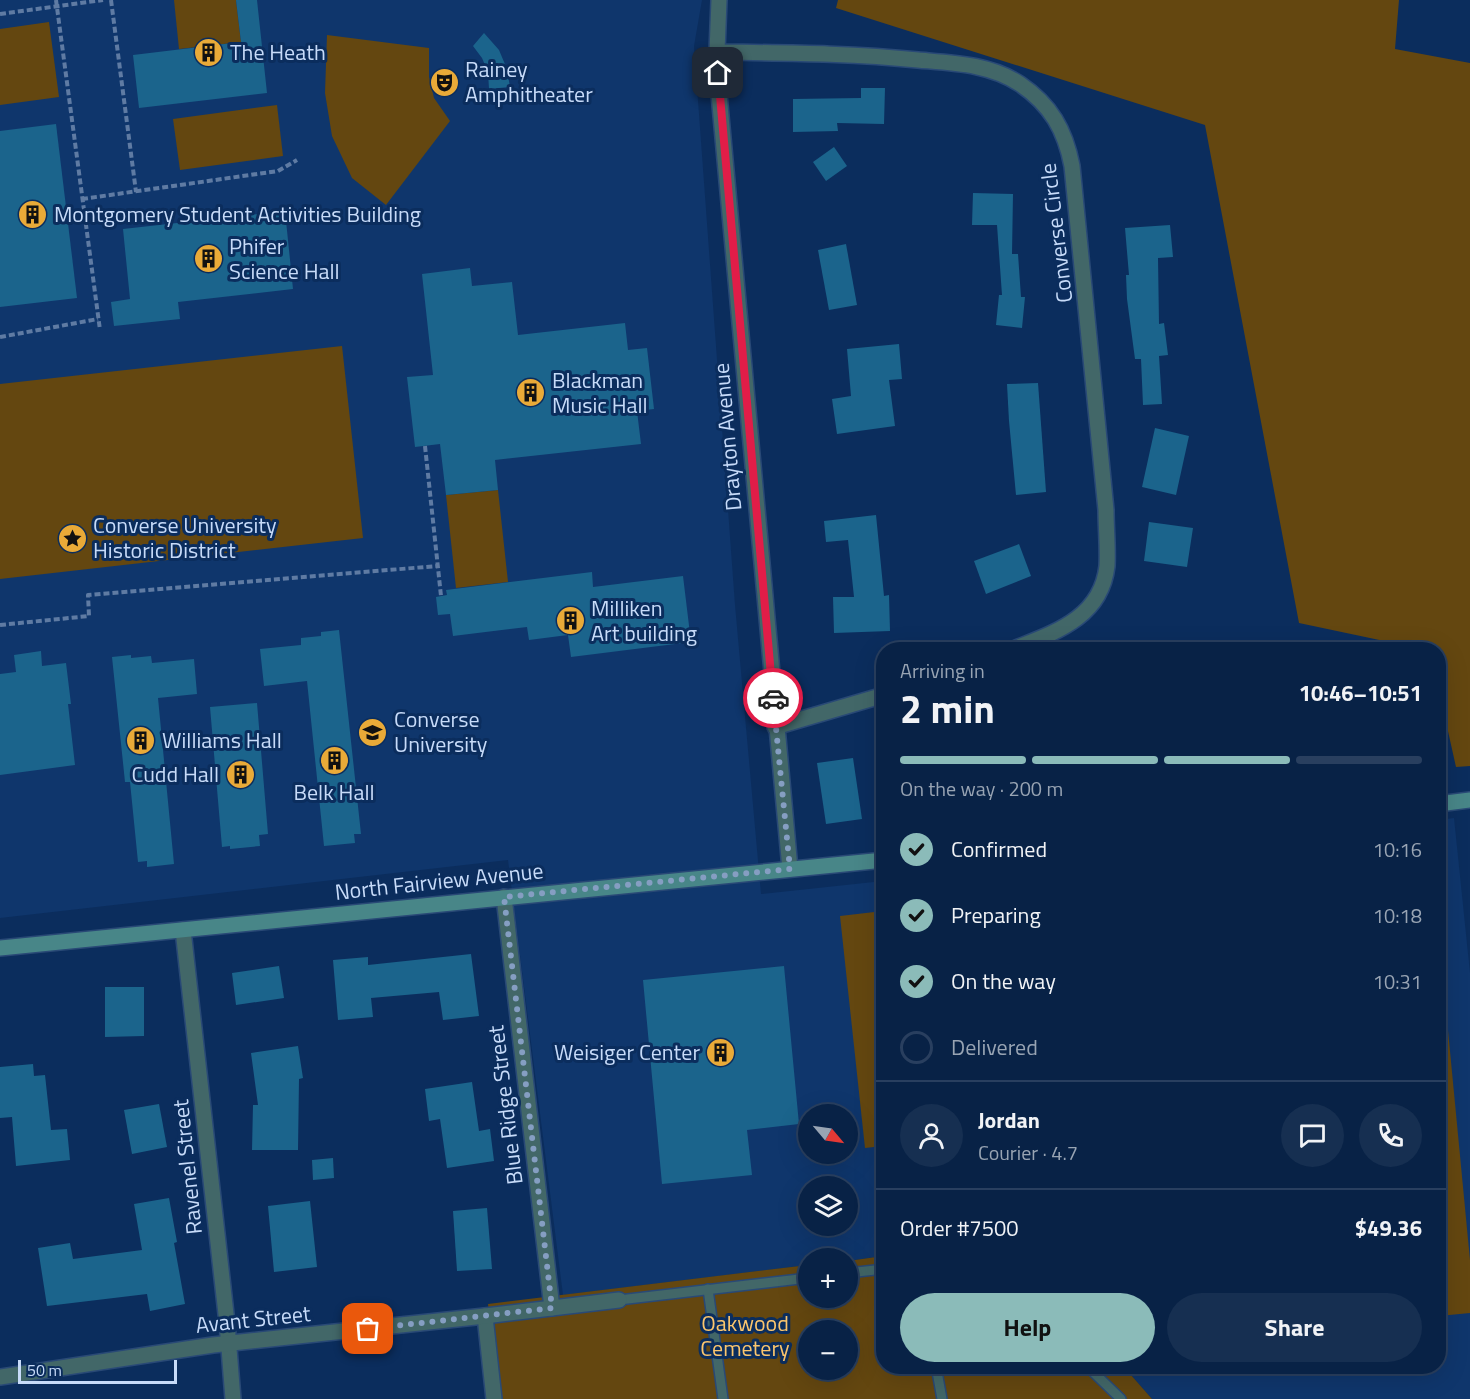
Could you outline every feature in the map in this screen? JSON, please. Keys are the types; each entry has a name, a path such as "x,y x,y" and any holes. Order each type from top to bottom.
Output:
{"street":[{"name":"Drayton Avenue","path":"719,0 718,94 790,869"},
{"name":"Converse Circle","path":"717,52 862,54 969,65 995,71 1019,83 1040,100 1057,120 1067,142 1072,166 1106,510 1107,566 1103,583 1085,613 1071,624 1031,642"},
{"path":"775,727 876,697"},
{"path":"1446,803 1470,800"},
{"name":"North Fairview Avenue","path":"0,948 876,861"},
{"name":"Blue Ridge Street","path":"504,897 552,1308"},
{"name":"Ravenel Street","path":"183,930 233,1399"},
{"name":"Avant Street","path":"0,1377 228,1344 619,1300"},
{"path":"485,1316 494,1399"}],"lane":[{"path":"858,1272 876,1270"},
{"path":"619,1300 798,1279"},
{"path":"708,1289 723,1399"},
{"path":"937,1374 942,1399"},
{"path":"1095,1374 1121,1399"}],"path":[{"path":"56,0 100,330"},
{"path":"0,14 103,0"},
{"path":"111,0 136,192"},
{"path":"82,199 279,171 297,160"},
{"path":"0,337 98,320"},
{"path":"425,446 441,596"},
{"path":"0,625 89,616 88,595 438,566"}],"shaded area":[{"name":"Converse University","path":"0,0 702,0 694,46 735,605 761,894 876,882 876,1257 858,1260 858,1248 798,1248 798,1266 563,1295 508,860 0,918"},
{"path":"1454,818 1470,973 1470,1399 1152,1399 1130,1374 1446,1374 1446,819"}],"green space":[{"path":"174,0 236,0 241,42 179,49"},
{"path":"838,0 1399,0 1395,49 1470,63 1470,766 1456,767 1446,722 1446,642 1389,642 1299,623 1205,125 836,8"},
{"path":"49,22 59,97 0,105 0,29"},
{"path":"327,35 429,48 429,77 434,98 450,121 386,205 352,178 332,136 325,93"},
{"path":"277,105 283,156 180,170 173,119"},
{"path":"342,346 363,538 0,579 0,384"},
{"path":"498,490 508,582 456,588 446,495"},
{"path":"876,912 876,1147 865,1148 840,916"},
{"path":"1446,1009 1470,1260 1470,1313 1446,1315"},
{"name":"Oakwood Cemetery","path":"876,1257 876,1374 1130,1374 1152,1399 499,1399 488,1304 798,1266 798,1308 858,1308 858,1260"}],"building":[{"name":"The Heath","path":"236,0 257,0 267,93 139,108 133,55 241,42"},
{"path":"484,33 499,50 507,69 510,87 489,89 488,72 473,46"},
{"path":"861,88 885,88 884,124 837,123 838,131 793,132 793,99 861,98"},
{"name":"Montgomery Student Activities Building","path":"56,124 77,298 0,307 0,131"},
{"path":"834,147 847,166 826,181 813,162"},
{"path":"973,193 1013,194 1012,254 1018,254 1021,297 1025,297 1022,328 996,325 999,295 1002,295 997,225 972,225"},
{"name":"Phifer Science Hall","path":"285,211 293,289 178,302 180,319 114,326 111,302 130,299 123,229"},
{"path":"1170,225 1173,257 1158,258 1159,324 1164,323 1168,355 1159,356 1162,404 1143,405 1141,359 1135,359 1127,299 1126,275 1129,275 1125,228"},
{"path":"846,244 857,305 829,310 818,250"},
{"name":"Blackman Music Hall","path":"470,268 472,286 512,282 518,335 625,323 628,350 647,348 654,409 637,411 641,444 495,460 498,490 446,495 440,444 415,447 407,377 433,375 422,274"},
{"path":"899,344 902,379 889,380 895,426 837,434 832,399 851,396 847,349"},
{"path":"1038,383 1046,492 1016,495 1007,384"},
{"path":"1155,428 1189,436 1176,495 1142,487"},
{"path":"876,515 884,596 889,595 890,631 834,633 833,597 854,597 848,540 826,542 824,521"},
{"path":"1149,522 1193,528 1187,567 1144,561"},
{"path":"1019,544 1031,576 986,594 974,561"},
{"name":"Milliken Art building","path":"592,572 593,587 683,576 691,642 571,657 568,635 529,640 527,627 453,636 450,614 438,615 436,597 447,595 446,590"},
{"name":"Belk Hall","path":"339,630 361,834 354,834 355,843 324,846 307,681 264,686 260,649 301,645 301,638 321,636 321,632"},
{"path":"41,651 42,666 66,663 75,765 0,775 0,674 16,672 14,655"},
{"name":"Williams Hall","path":"131,655 131,658 151,656 152,663 194,659 197,694 158,698 174,864 147,867 147,861 138,862 130,782 125,782 112,657"},
{"name":"Cudd Hall","path":"257,703 268,834 259,835 260,846 230,849 230,846 222,847 210,707"},
{"path":"853,758 862,819 826,824 817,763"},
{"path":"471,954 479,1016 443,1020 439,992 371,998 373,1017 338,1020 333,960 368,957 368,965"},
{"path":"279,966 284,998 236,1005 232,973"},
{"name":"Weisiger Center","path":"784,966 798,1124 747,1130 752,1175 662,1184 643,980"},
{"path":"105,987 144,987 144,1036 105,1037"},
{"path":"298,1046 303,1078 299,1079 298,1150 252,1150 253,1105 258,1105 251,1053"},
{"path":"33,1064 34,1076 45,1075 51,1130 67,1129 70,1160 16,1166 12,1117 0,1118 0,1067"},
{"path":"472,1082 479,1131 490,1129 494,1161 447,1168 440,1119 429,1121 425,1089"},
{"path":"159,1104 167,1147 132,1154 124,1110"},
{"path":"333,1158 334,1178 313,1180 312,1160"},
{"path":"169,1198 185,1304 150,1311 147,1294 47,1306 38,1248 70,1243 73,1259 142,1250 134,1204"},
{"path":"310,1201 317,1267 274,1272 268,1206"},
{"path":"487,1208 492,1269 457,1271 453,1211"}],"way so far":[{"path":"368,1329 552,1308 504,897 790,869 773,698"}],"place":[{"name":"The Heath","path":"209,52"},
{"name":"Rainey Amphitheater","path":"444,82"},
{"name":"Montgomery Student Activities Building","path":"33,214"},
{"name":"Phifer Science Hall","path":"208,259"},
{"name":"Blackman Music Hall","path":"531,393"},
{"name":"Converse University Historic District","path":"72,538"},
{"name":"Milliken Art building","path":"570,621"},
{"name":"Converse University","path":"373,732"},
{"name":"Williams Hall","path":"141,740"},
{"name":"Belk Hall","path":"334,760"},
{"name":"Cudd Hall","path":"240,774"},
{"name":"Weisiger Center","path":"721,1052"}],"route":[{"path":"718,73 718,94 773,698"}]}
